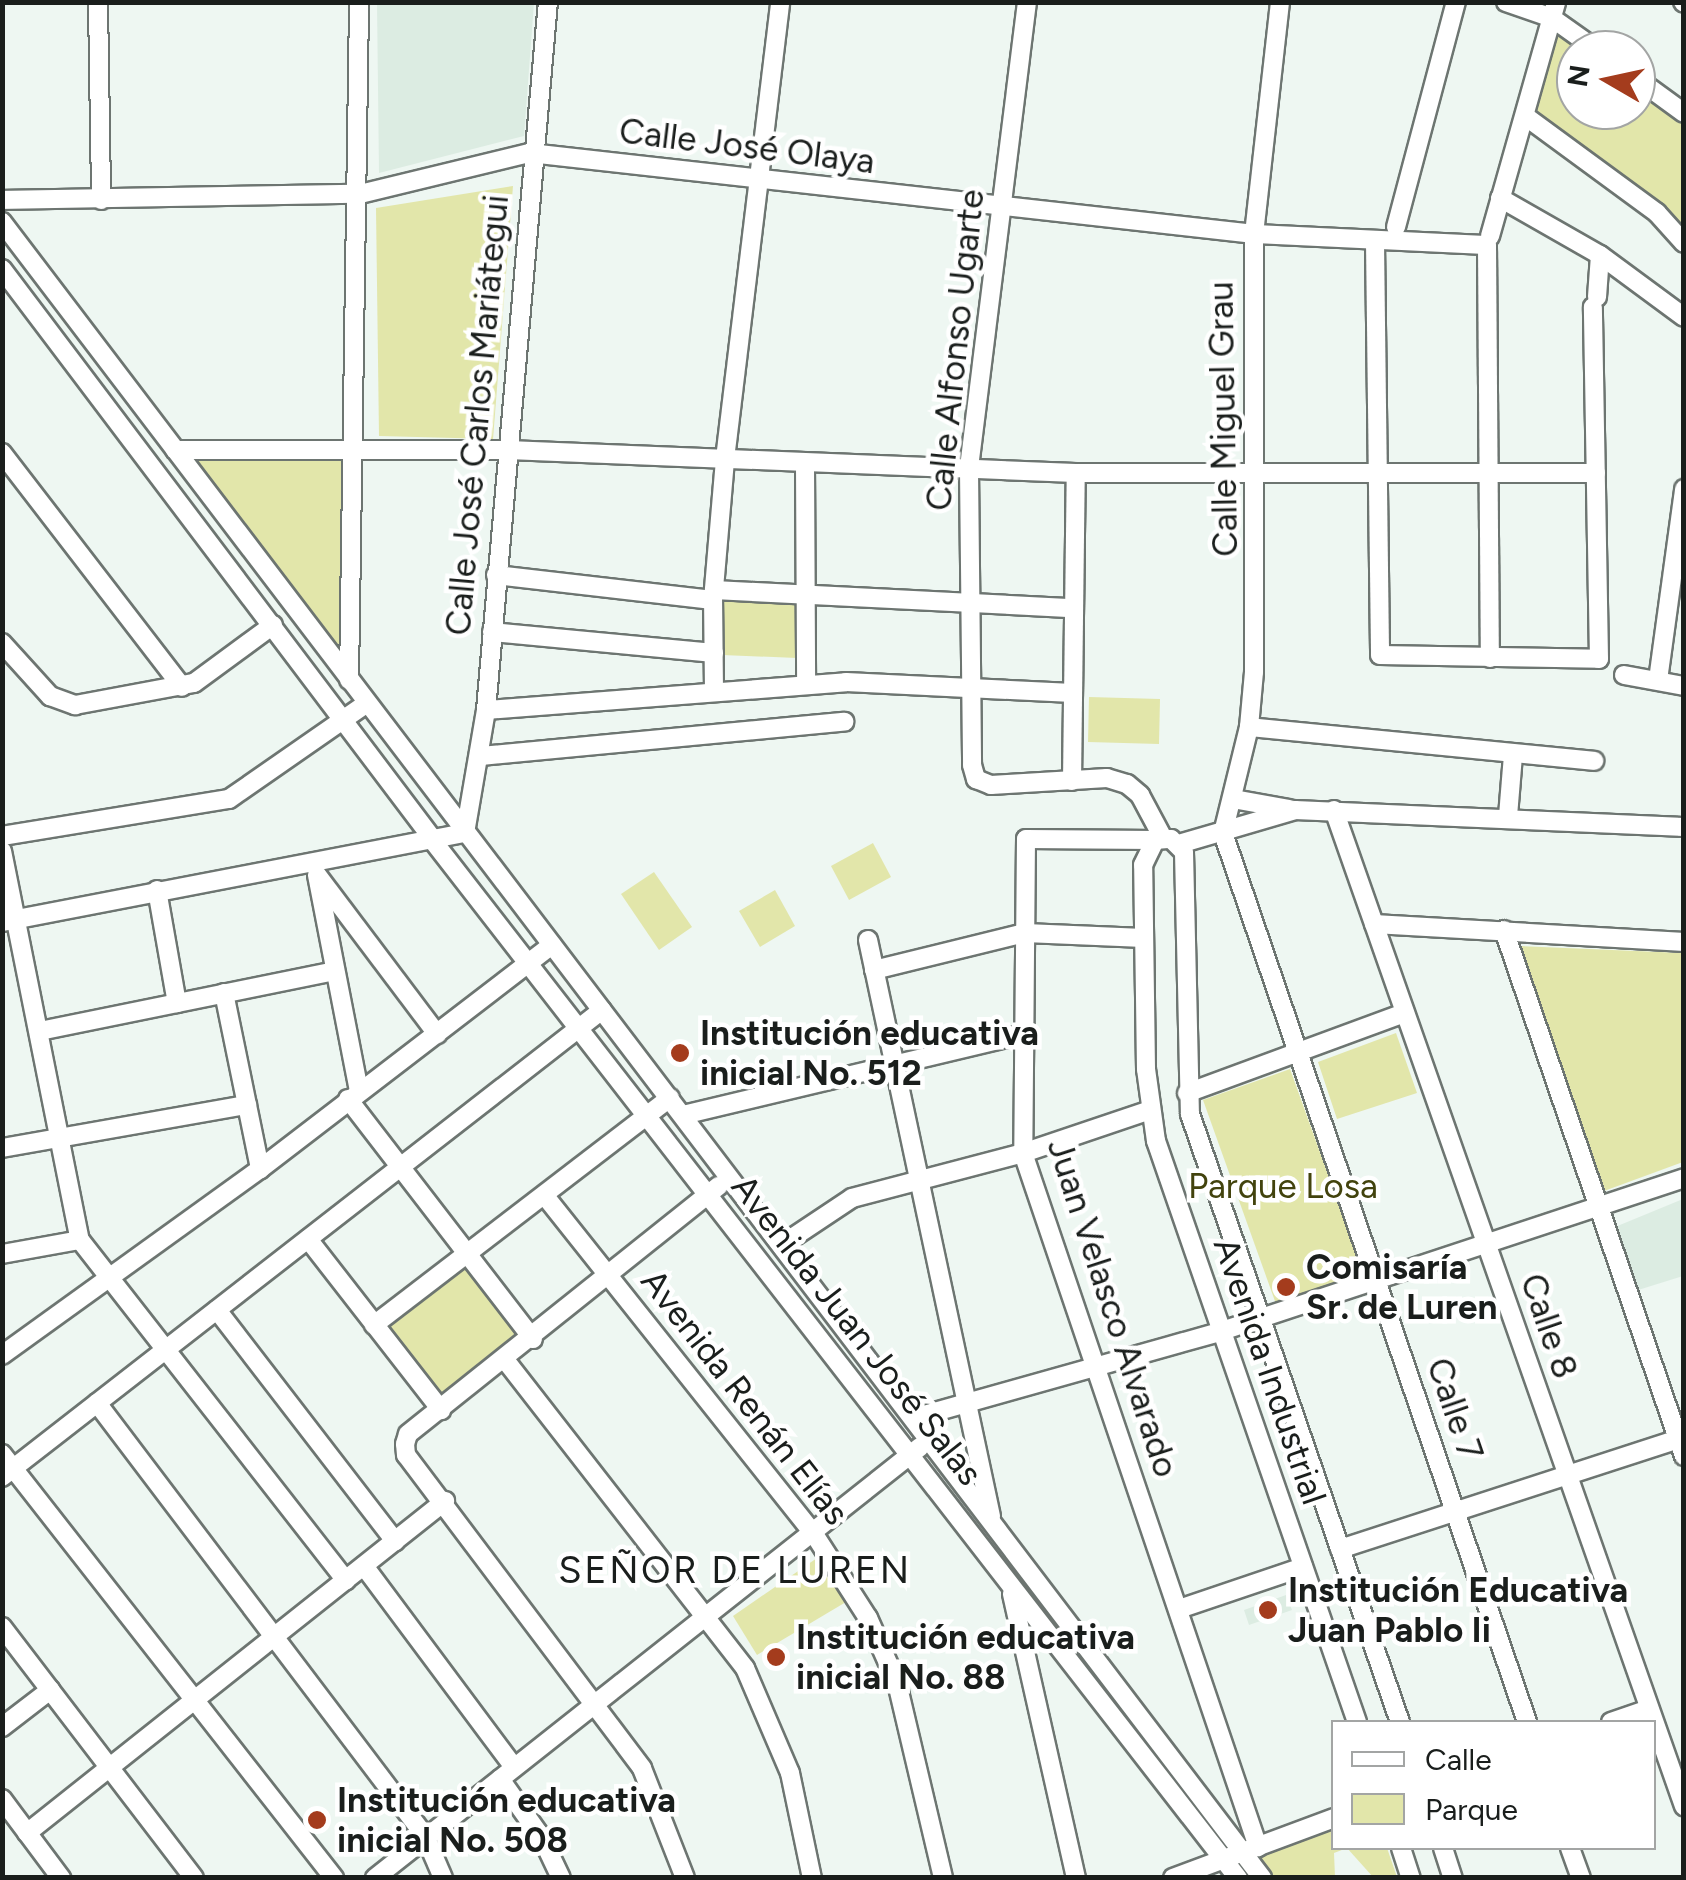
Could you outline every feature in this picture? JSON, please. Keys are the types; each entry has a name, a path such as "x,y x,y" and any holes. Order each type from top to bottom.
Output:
{"street":[{"path":"98,2 101,200"},
{"path":"349,680 360,194 358,2"},
{"name":"Calle José Carlos Mariátegui","path":"465,832 486,710 530,153 548,2"},
{"path":"714,690 714,595 725,459 780,2"},
{"name":"Calle Alfonso Ugarte","path":"1026,2 970,470 972,766 976,779 991,785 1072,780"},
{"name":"Calle Miguel Grau","path":"1223,832 1249,727 1255,475 1254,234 1280,2"},
{"path":"1396,227 1456,2"},
{"path":"1506,2 1554,10 1575,30"},
{"path":"1490,658 1488,241 1554,10"},
{"path":"1656,93 1684,113"},
{"path":"1526,116 1657,213 1684,242"},
{"name":"Calle José Olaya","path":"2,200 360,194 530,153 760,182 1254,234 1375,242 1488,241"},
{"path":"1500,198 1600,255 1684,317"},
{"path":"2,222 465,832 312,869 157,890 10,921"},
{"path":"1375,242 1380,655 1599,659 1595,302 1600,255"},
{"name":"Avenida Juan José Salas","path":"6,280 273,625 434,842 914,1452 1010,1588 1121,1729 1242,1853"},
{"path":"175,450 508,450 1076,474 1596,473"},
{"path":"2,453 182,688"},
{"path":"805,465 806,685"},
{"path":"1076,474 1072,780 1127,784 1153,815 1166,841 1223,832 1295,810"},
{"path":"1658,680 1678,572 1683,497"},
{"path":"496,575 714,595 1074,608"},
{"path":"2,644 62,703 182,688 273,625"},
{"path":"492,632 714,653"},
{"path":"1624,675 1684,686"},
{"path":"486,710 846,682 973,692 1073,693"},
{"path":"2,836 229,799 367,703"},
{"path":"480,756 844,722"},
{"path":"1249,727 1594,761"},
{"path":"1508,816 1513,755"},
{"path":"1233,799 1295,810 1508,816 1684,827"},
{"name":"Calle 8","path":"1334,810 1653,1720"},
{"name":"Avenida Juan José Salas","path":"465,832 933,1437 992,1524 1242,1853"},
{"name":"Calle 7","path":"1223,832 1527,1720"},
{"name":"Juan Velasco Alvarado","path":"1166,841 1026,839 1023,1154 1180,1609 1242,1853"},
{"name":"Avenida Industrial","path":"1166,841 1142,864 1150,1110 1356,1720"},
{"name":"Avenida Industrial","path":"1166,841 1187,1092 1399,1720"},
{"path":"2,851 10,921 40,1031 80,1240 346,1580"},
{"path":"312,869 353,1095 397,1169 534,1339"},
{"path":"312,869 438,1034"},
{"path":"157,890 176,1003"},
{"path":"1374,924 1684,942"},
{"path":"1504,930 1684,1456"},
{"path":"874,970 1026,933 1144,938"},
{"path":"868,940 992,1524 1076,1878"},
{"path":"2,1355 260,1169 552,945"},
{"path":"40,1031 332,972"},
{"path":"224,993 260,1169"},
{"path":"334,1878 6,1467 97,1403 602,1010"},
{"path":"1187,1092 1405,1013"},
{"path":"683,1115 1024,1034"},
{"path":"374,1324 670,1098"},
{"path":"2,1148 247,1104"},
{"path":"783,1244 852,1198 1023,1154 1150,1110"},
{"path":"686,1878 656,1793 599,1705 406,1455 405,1444 441,1410 506,1362 731,1176"},
{"path":"917,1417 966,1400 1222,1331 1484,1240 1684,1178"},
{"name":"Avenida Renán Elías","path":"544,1196 814,1534 868,1618 898,1683 943,1878"},
{"path":"308,1239 441,1410"},
{"path":"2,1254 80,1240"},
{"path":"217,1310 395,1541"},
{"path":"506,1362 745,1668 781,1745 812,1878"},
{"path":"97,1403 425,1836 443,1878"},
{"path":"1680,1437 1684,1417"},
{"path":"375,1878 708,1621 933,1437"},
{"path":"1340,1549 1680,1437"},
{"path":"27,1834 445,1501"},
{"path":"364,1566 507,1773 561,1878"},
{"path":"1180,1609 1304,1567"},
{"path":"2,1628 194,1878"},
{"path":"2,1727 50,1690"},
{"path":"1616,1720 1649,1709"},
{"path":"1121,1729 1137,1715"},
{"name":"Calle 8","path":"1656,1728 1684,1806"},
{"path":"2,1799 61,1878"},
{"path":"1185,1876 1331,1819"},
{"path":"1402,1850 1411,1878"},
{"path":"1444,1850 1453,1878"},
{"path":"1571,1850 1580,1878"},
{"path":"1238,1878 1242,1853"},
{"path":"1242,1853 1262,1878"}],"shaded area":[{"path":"377,3 534,3 524,136 379,173"},
{"path":"1683,1199 1683,1276 1635,1291 1615,1227"},
{"name":"Institución Educativa Juan Pablo Ii","path":"1286,1595 1292,1610 1249,1625 1244,1610"}],"green space":[{"path":"1556,42 1556,130 1656,130 1656,102 1683,122 1683,234 1533,115"},
{"path":"513,186 493,439 379,436 376,208"},
{"path":"191,455 348,456 339,647"},
{"path":"722,596 799,600 797,658 722,655"},
{"path":"1089,697 1160,699 1159,744 1088,742"},
{"path":"873,843 891,877 849,900 831,866"},
{"path":"654,872 692,927 659,950 621,894"},
{"path":"775,890 795,926 760,947 739,911"},
{"path":"1520,946 1683,953 1683,1162 1604,1191"},
{"path":"1396,1033 1417,1093 1337,1119 1318,1062"},
{"name":"Parque Losa","path":"1290,1069 1363,1272 1276,1304 1203,1100"},
{"path":"469,1263 523,1335 439,1399 385,1328"},
{"path":"817,1558 846,1602 757,1655 733,1616"},
{"path":"1331,1829 1331,1850 1342,1850 1334,1853 1335,1877 1273,1877 1259,1857"},
{"path":"1349,1850 1388,1850 1397,1877 1373,1877"}],"place":[{"name":"Institución educativa inicial No. 512","path":"680,1053"},
{"name":"Comisaría Sr. de Luren","path":"1286,1287"},
{"name":"Institución Educativa Juan Pablo Ii","path":"1268,1610"},
{"name":"Institución educativa inicial No. 88","path":"776,1657"},
{"name":"Institución educativa inicial No. 508","path":"317,1820"}],"district":[{"name":"SEÑOR DE LUREN","path":"735,1571"}]}
